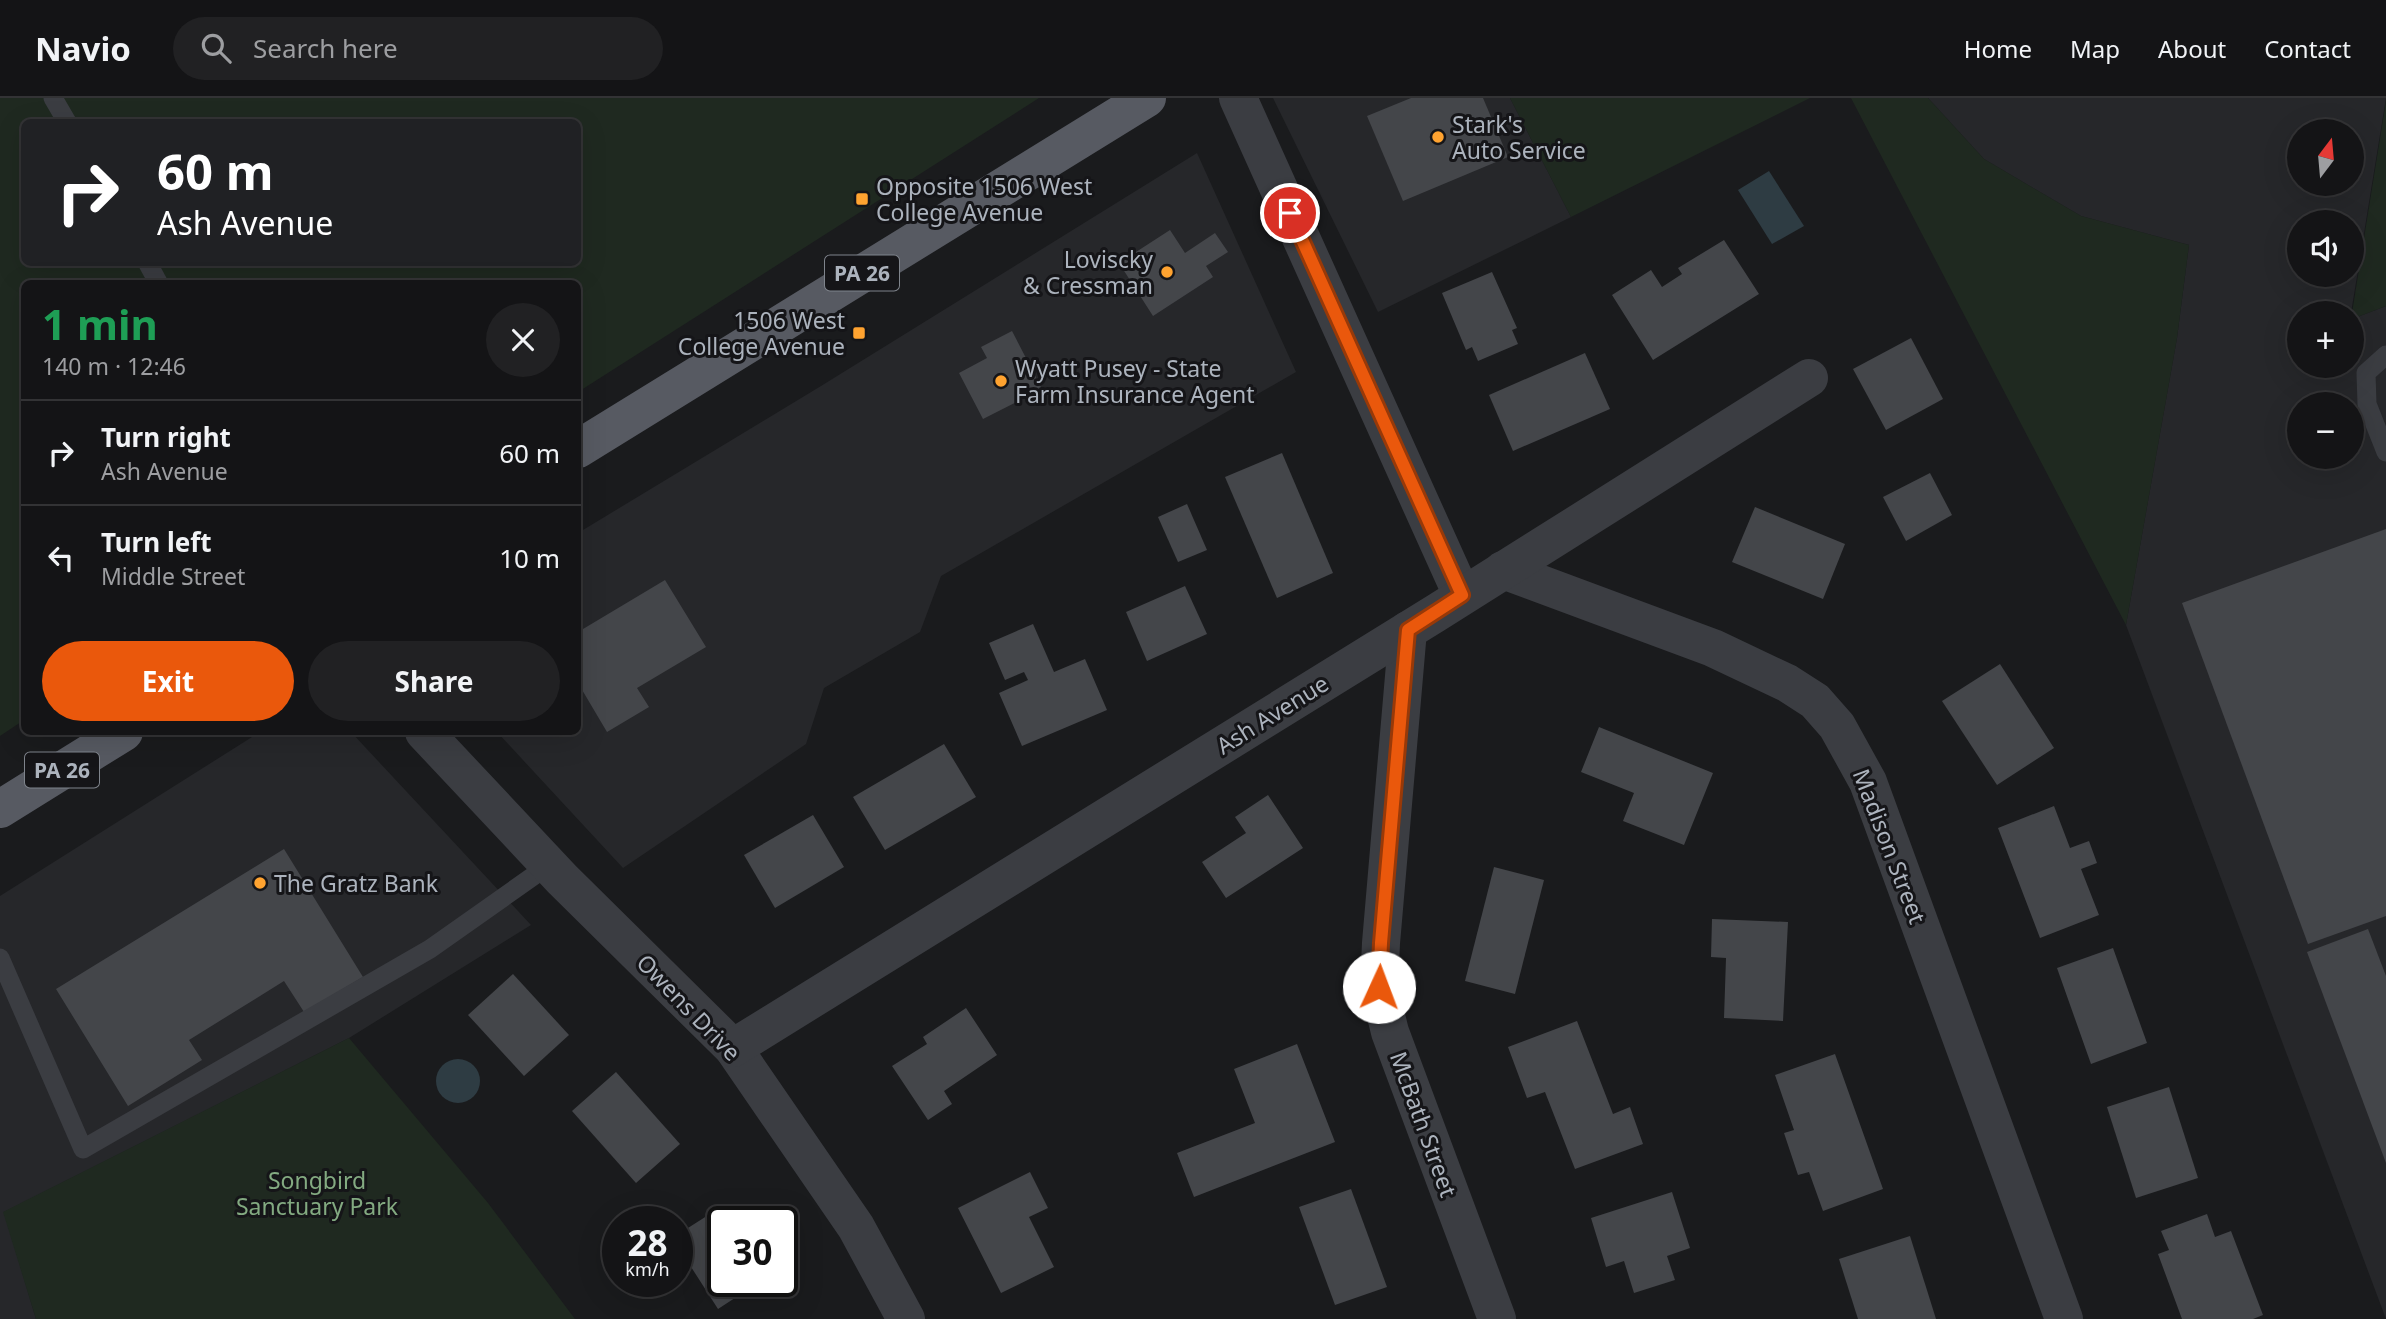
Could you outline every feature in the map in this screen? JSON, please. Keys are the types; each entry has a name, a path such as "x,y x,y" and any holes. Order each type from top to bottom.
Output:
{"main road":[{"name":"PA 26","path":"581,447 1147,98"},
{"name":"PA 26","path":"0,808 119,735"}],"street":[{"path":"1238,98 1462,595"},
{"name":"Ash Avenue","path":"733,1048 1809,378"},
{"name":"Madison Street","path":"1503,570 1700,643 1757,668 1815,701 1837,726 1868,782 2064,1319"},
{"name":"McBath Street","path":"1408,630 1379,987 1390,1032 1497,1319"},
{"name":"Owens Drive","path":"427,735 549,865 733,1048 856,1227 906,1319"}],"lane":[{"path":"53,98 65,119"},
{"path":"2386,355 2366,373 2367,404 2386,452"},
{"path":"0,958 83,1149 430,949 549,865"}],"shaded area":[{"path":"1273,98 1510,98 1571,217 1378,312"},
{"path":"1928,98 2386,98 2364,233 2364,210 2287,210 2287,287 2355,287 2353,301 2287,301 2287,378 2364,378 2364,314 2386,306 2386,1319 2126,625 2177,338 2189,245 2081,216 1984,159"},
{"path":"1197,153 1296,372 941,576 920,632 824,688 806,744 623,868 500,735 581,735 581,531"},
{"path":"1769,171 1804,226 1772,244 1738,190"},
{"path":"255,735 354,735 531,925 349,1038 4,1212 36,1319 0,1319 0,896"},
{"path":"458,1059 467,1060 474,1065 479,1072 479,1090 474,1097 467,1102 458,1103 449,1102 442,1097 437,1090 436,1081 437,1072 442,1065 449,1060"}],"green space":[{"path":"0,98 1039,98 581,390 581,280 21,280 21,722 0,736"},
{"path":"1510,98 1810,98 1571,217"},
{"path":"1851,98 1928,98 1984,159 2081,216 2189,245 2177,338 2126,625"},
{"path":"2386,101 2386,306 2364,314 2364,301 2354,301 2356,287 2364,287 2364,238"},
{"name":"Songbird Sanctuary Park","path":"349,1038 488,1203 575,1319 36,1319 3,1212"}],"building":[{"name":"Stark's Auto Service","path":"1411,98 1483,98 1508,157 1403,201 1367,116"},
{"name":"Loviscky & Cressman","path":"1170,230 1185,253 1215,233 1228,252 1206,266 1213,277 1153,316 1119,263"},
{"path":"1724,240 1759,294 1653,360 1612,295 1651,270 1662,287 1682,274 1678,268"},
{"path":"1492,272 1517,328 1512,330 1518,344 1478,361 1472,347 1466,350 1442,293"},
{"name":"Wyatt Pusey - State Farm Insurance Agent","path":"1012,331 1042,389 983,419 959,373 987,358 981,347"},
{"path":"1911,338 1943,399 1886,430 1853,369"},
{"path":"1585,353 1610,409 1513,451 1489,395"},
{"path":"1282,453 1333,573 1277,598 1225,477"},
{"path":"1930,473 1952,515 1906,541 1883,497"},
{"path":"1187,504 1207,550 1178,562 1158,517"},
{"path":"1755,507 1845,544 1823,599 1732,562"},
{"path":"2386,529 2386,916 2308,944 2182,603"},
{"path":"665,580 706,647 637,688 649,707 607,732 581,688 581,630"},
{"path":"1185,586 1207,634 1147,661 1126,612"},
{"path":"1033,624 1054,672 1085,659 1107,710 1022,746 999,693 1028,680 1024,672 1005,680 989,643"},
{"path":"2000,664 2054,748 1997,785 1942,701"},
{"path":"1599,727 1713,773 1684,845 1623,821 1634,793 1581,772"},
{"path":"944,744 976,797 885,850 853,797"},
{"path":"1268,795 1303,848 1226,898 1202,862 1246,833 1235,817"},
{"path":"2054,806 2070,848 2089,841 2097,863 2081,869 2099,915 2040,938 1998,828"},
{"path":"813,815 844,867 775,908 744,855"},
{"path":"284,849 363,977 304,1012 284,981 189,1040 202,1060 128,1106 56,989"},
{"path":"1494,867 1544,880 1515,994 1465,981"},
{"path":"1712,919 1788,922 1783,1021 1724,1018 1726,958 1711,957"},
{"path":"2368,929 2386,976 2386,1163 2307,952"},
{"path":"2113,948 2147,1043 2091,1064 2057,968"},
{"path":"513,974 569,1035 524,1076 468,1015"},
{"path":"966,1008 997,1055 944,1091 952,1104 928,1120 892,1066 927,1044 923,1037"},
{"path":"1577,1021 1613,1114 1630,1107 1643,1144 1575,1169 1545,1092 1527,1098 1508,1047"},
{"path":"1297,1044 1335,1142 1194,1197 1177,1153 1255,1123 1234,1069"},
{"path":"1835,1054 1883,1189 1823,1211 1809,1172 1798,1175 1784,1133 1794,1130 1775,1075"},
{"path":"616,1072 680,1144 636,1183 572,1111"},
{"path":"2169,1087 2198,1178 2136,1198 2107,1107"},
{"path":"1030,1172 1048,1208 1029,1217 1054,1267 1001,1293 958,1208"},
{"path":"1351,1189 1387,1287 1335,1305 1299,1207"},
{"path":"1672,1192 1690,1248 1667,1256 1675,1280 1634,1293 1624,1261 1606,1267 1591,1218"},
{"path":"2207,1214 2215,1237 2231,1231 2263,1315 2253,1319 2182,1319 2158,1254 2169,1250 2161,1231"},
{"path":"707,1216 707,1292 693,1270 693,1225"},
{"path":"1910,1236 1936,1319 1858,1319 1839,1259"},
{"path":"710,1297 736,1297 718,1309"}],"place":[{"name":"Stark's Auto Service","path":"1438,137"},
{"name":"Opposite 1506 West College Avenue","path":"862,199"},
{"name":"Loviscky & Cressman","path":"1167,272"},
{"name":"1506 West College Avenue","path":"859,333"},
{"name":"Wyatt Pusey - State Farm Insurance Agent","path":"1001,381"},
{"name":"The Gratz Bank","path":"260,883"}],"route":[{"path":"1290,213 1462,595 1408,630 1379,987"}]}
